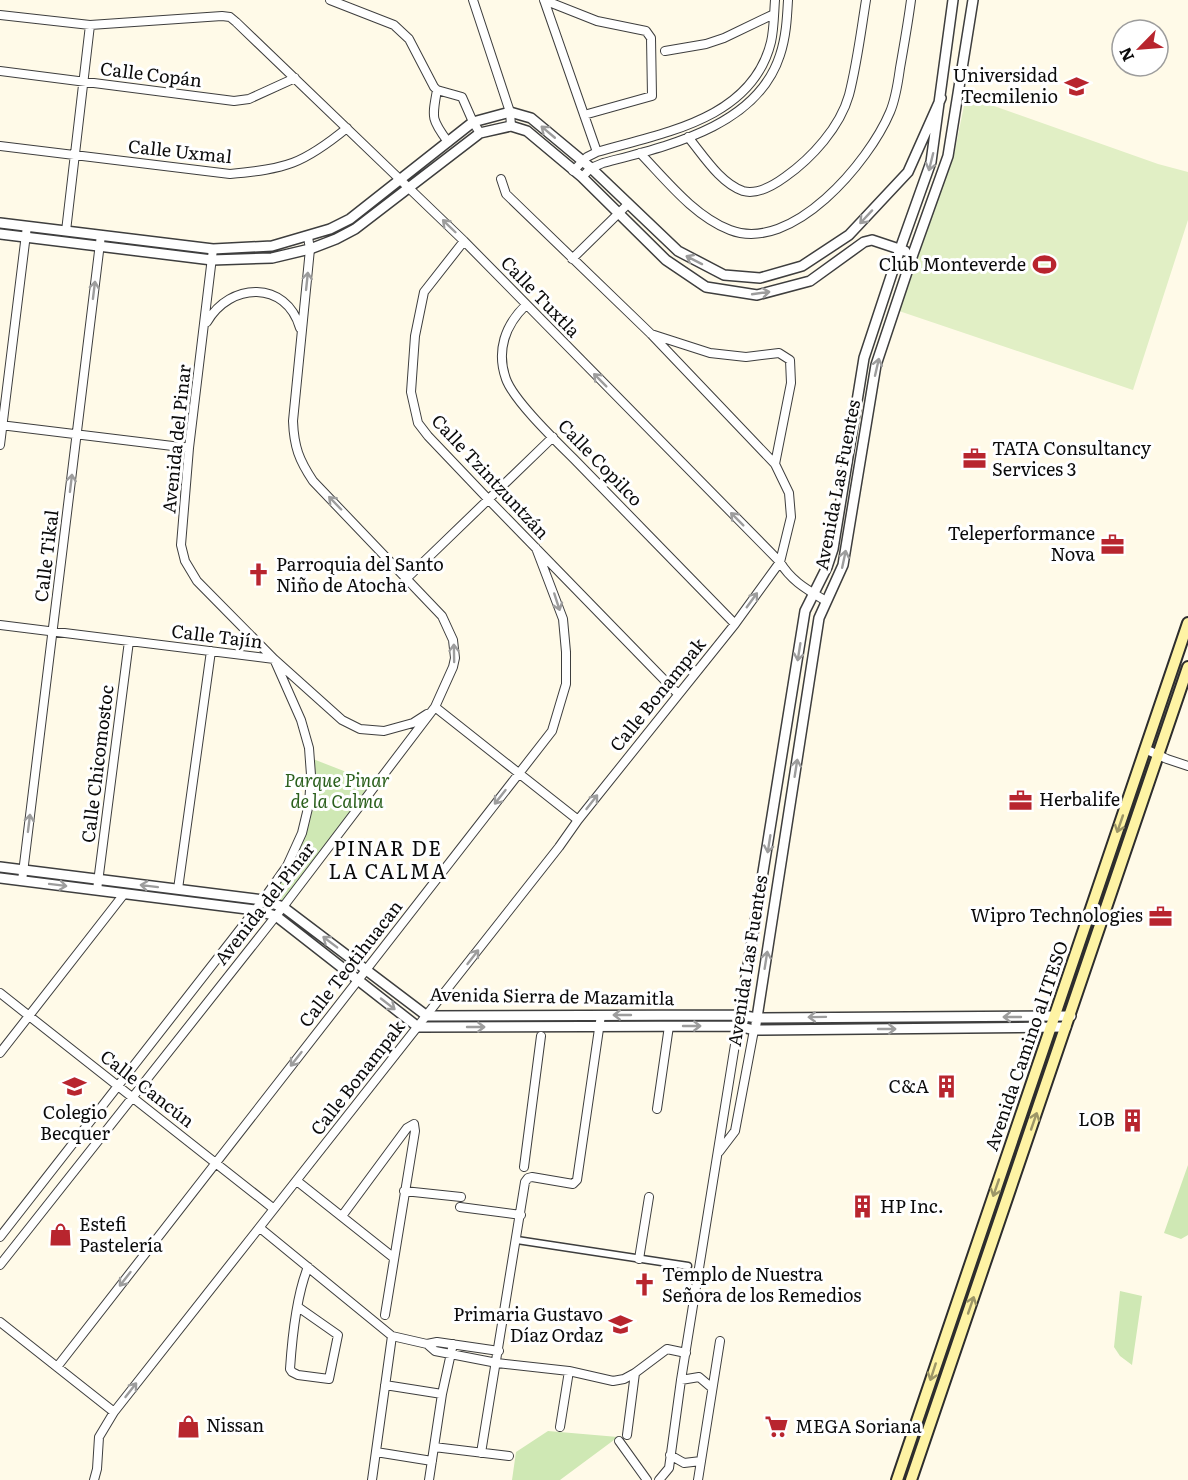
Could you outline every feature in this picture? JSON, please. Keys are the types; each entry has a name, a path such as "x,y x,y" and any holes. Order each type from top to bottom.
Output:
{"main road":[{"name":"Avenida Camino al ITESO","path":"897,1480 1188,623"},
{"name":"Avenida Camino al ITESO","path":"912,1480 1188,667"}],"street":[{"path":"330,0 394,25 409,39 437,90 432,114 448,142"},
{"path":"473,0 510,112 511,126"},
{"path":"544,0 597,21 646,31 651,38 652,96 584,115"},
{"path":"544,0 597,152"},
{"path":"573,171 582,161 597,152 673,130 710,116 744,92 759,71 771,41 775,0"},
{"path":"582,177 591,168 687,137 715,124 753,100 767,82 780,57 785,37 788,0"},
{"path":"687,137 722,177 732,186 745,192 759,191 795,170 826,136 840,116 849,96 866,0"},
{"path":"640,153 689,203 728,230 743,234 758,234 795,221 816,207 848,177 867,154 881,130 891,110 911,0"},
{"name":"Avenida Las Fuentes","path":"659,1480 666,1473 670,1455 805,611 827,567 833,549 864,358 932,162 953,0"},
{"name":"Avenida Las Fuentes","path":"718,1154 735,1131 757,1018 819,618 843,565 876,365 948,156 973,0"},
{"path":"665,51 706,44 724,38 774,14"},
{"path":"0,15 90,26 66,231"},
{"name":"Calle Tuxtla","path":"90,26 230,17 464,241 780,562 794,581 826,601"},
{"name":"Calle Copán","path":"0,71 234,101 256,96 295,78"},
{"path":"437,90 462,97 480,133"},
{"path":"0,223 213,249 272,246 330,230 350,219 473,122 510,112 531,118 591,168 627,205 678,251 724,275 760,278 802,266 849,235 908,172 941,98"},
{"path":"710,116 715,124"},
{"path":"0,234 212,260 273,258 310,249 355,229 480,133 511,126 527,131 582,177 666,260 706,287 757,296 810,281 864,242 872,240 913,254"},
{"name":"Calle Uxmal","path":"0,146 230,174 278,168 309,156 346,128"},
{"path":"501,179 506,194 651,334 775,465 789,493 791,517 780,562"},
{"path":"572,259 627,205"},
{"path":"0,445 27,226"},
{"name":"Calle Tikal","path":"22,881 101,235"},
{"name":"Avenida del Pinar","path":"0,1265 276,916 435,707 453,667 455,658 453,640 442,616 313,481 302,464 294,444 293,421 310,249 308,237"},
{"name":"Calle Tzintzuntzán","path":"464,241 424,291 415,336 411,392 418,423 488,499 678,694"},
{"name":"Avenida del Pinar","path":"0,1237 263,900 297,848 306,819 311,789 309,748 274,659 197,581 185,561 181,545 189,448 213,249"},
{"path":"204,328 213,313 226,301 241,293 254,291 271,295 279,300 297,316 301,332"},
{"name":"Calle Copilco","path":"526,305 505,333 501,353 506,379 512,391 553,437 735,624"},
{"path":"651,334 710,353 746,357 779,353 790,360 791,382 775,465"},
{"path":"1,425 189,448"},
{"path":"407,578 553,437"},
{"name":"Calle Teotihuacan","path":"57,1366 552,731 566,684 563,619 536,548"},
{"name":"Calle Bonampak","path":"94,1480 99,1437 114,1412 427,1016 578,820 735,624 780,562"},
{"name":"Calle Tajín","path":"0,625 274,659 342,720 360,729 375,732 413,723 435,707"},
{"name":"Calle Chicomostoc","path":"98,890 129,641"},
{"path":"178,890 211,651"},
{"path":"435,707 578,820"},
{"path":"1145,749 1188,766"},
{"name":"Avenida Sierra de Mazamitla","path":"0,867 263,900 283,907 427,1016 740,1015 757,1018 1071,1016"},
{"name":"Avenida Sierra de Mazamitla","path":"0,878 255,910 276,916 418,1027 738,1026 754,1030 1066,1028"},
{"path":"0,1053 124,894"},
{"name":"Calle Cancún","path":"0,993 274,1209"},
{"path":"481,1453 525,1185 528,1178 536,1177 573,1184 577,1180 601,1015"},
{"path":"657,1109 669,1026"},
{"path":"524,1167 541,1036"},
{"path":"342,1216 407,1128 414,1124 415,1131 385,1315"},
{"path":"297,1181 394,1258"},
{"path":"404,1191 460,1197"},
{"path":"639,1259 649,1197"},
{"path":"460,1207 520,1215"},
{"path":"260,1228 392,1336 427,1344 437,1342 499,1351"},
{"path":"517,1240 688,1266"},
{"path":"298,1307 338,1335 329,1379 298,1375 292,1372 298,1307 302,1282 308,1267"},
{"path":"0,1322 114,1412"},
{"path":"372,1480 392,1336"},
{"path":"698,1480 720,1341"},
{"path":"427,1344 435,1351 451,1355 569,1371 613,1381 624,1379 635,1373 667,1349 686,1353"},
{"path":"429,1480 442,1394 453,1344"},
{"path":"560,1427 569,1371"},
{"path":"627,1435 635,1373"},
{"path":"681,1380 699,1377 712,1388"},
{"path":"386,1385 442,1394"},
{"path":"619,1441 647,1480"},
{"path":"434,1447 509,1456"},
{"path":"376,1452 432,1461"},
{"path":"670,1455 684,1462 700,1461"}],"green space":[{"name":"Club Monteverde","path":"966,96 1158,164 1188,172 1188,220 1133,390 899,311 955,150"},
{"name":"Parque Pinar de la Calma","path":"313,759 372,782 281,903 268,898 292,864 305,837 313,809"},
{"path":"1188,1165 1188,1235 1181,1239 1164,1233"},
{"path":"1120,1291 1142,1296 1132,1365 1120,1356 1114,1347"},
{"path":"548,1431 618,1437 560,1480 512,1480 516,1452"}],"place":[{"name":"Universidad Tecmilenio","path":"1076,86"},
{"name":"Club Monteverde","path":"1044,265"},
{"name":"TATA Consultancy Services 3","path":"974,459"},
{"name":"Teleperformance Nova","path":"1113,544"},
{"name":"Parroquia del Santo Niño de Atocha","path":"258,575"},
{"name":"Herbalife","path":"1021,800"},
{"name":"Wipro Technologies","path":"1161,916"},
{"name":"Colegio Becquer","path":"75,1087"},
{"name":"C&A","path":"947,1087"},
{"name":"LOB","path":"1133,1120"},
{"name":"HP Inc.","path":"862,1207"},
{"name":"Estefi Pastelería","path":"61,1235"},
{"name":"Templo de Nuestra Señora de los Remedios","path":"644,1285"},
{"name":"Primaria Gustavo Díaz Ordaz","path":"621,1325"},
{"name":"Nissan","path":"188,1426"},
{"name":"MEGA Soriana","path":"777,1427"}],"district":[{"name":"PINAR DE LA CALMA","path":"388,860"}]}
